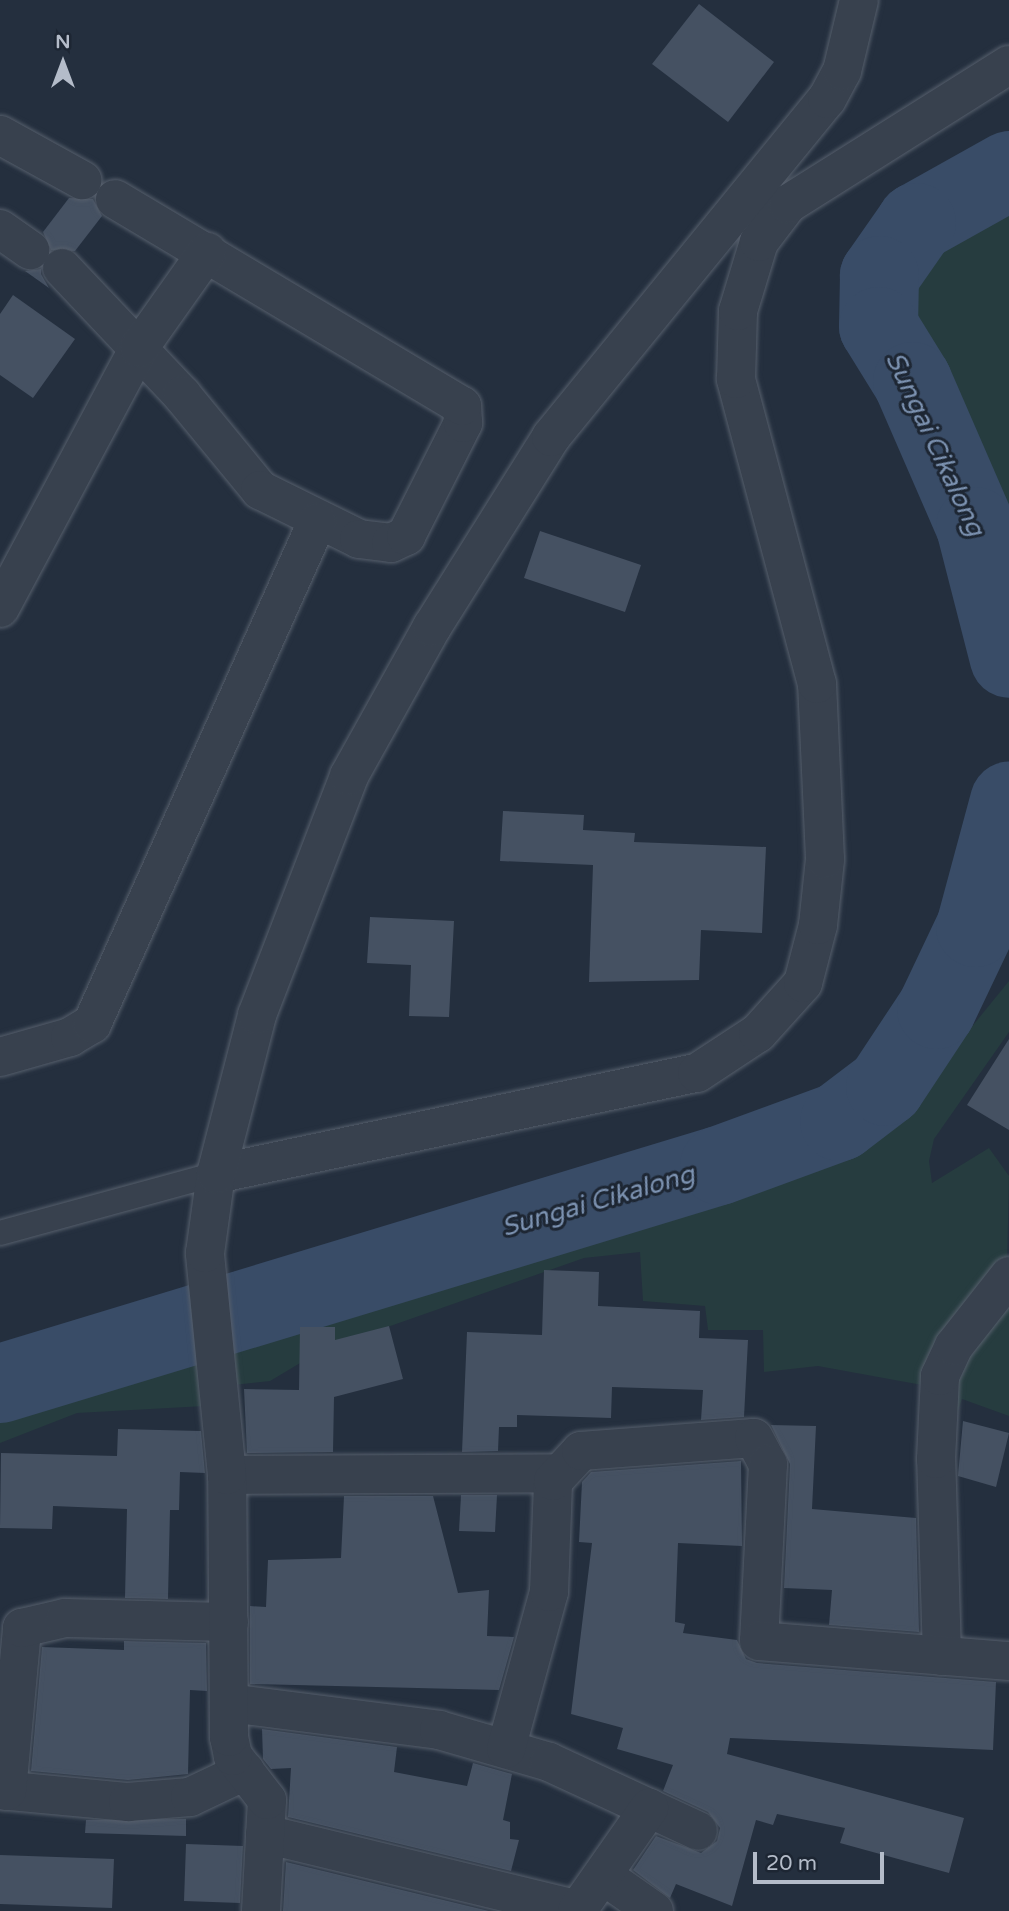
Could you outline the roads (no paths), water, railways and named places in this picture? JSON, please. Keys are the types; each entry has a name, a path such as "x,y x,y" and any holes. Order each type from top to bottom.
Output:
{"street":[{"path":"261,1911 267,1800 245,1772 231,1746 227,1475 205,1253 216,1174 257,1015 349,776 551,437 827,99 842,71 859,0"},
{"path":"216,1174 697,1073 758,1033 803,983 818,925 825,859 817,684 736,379 738,311 759,242 788,204 1009,65"},
{"path":"0,135 82,180"},
{"path":"30,249 139,348 260,490 317,522 359,539 391,543 406,536 464,424 462,406 115,198"},
{"path":"0,608 139,348 207,252"},
{"path":"0,1057 70,1037 92,1024 317,522"},
{"path":"942,1656 936,1459 940,1376 954,1346 1009,1276"},
{"path":"506,1749 549,1592 558,1473 581,1451 754,1438 768,1464 759,1641 1009,1661"},
{"path":"227,1475 558,1473"},
{"path":"229,1622 65,1618 23,1628 3,1791 153,1800 190,1797 245,1772"},
{"path":"229,1703 439,1730 506,1749 698,1831"},
{"path":"265,1834 577,1911 649,1808"},
{"path":"604,1876 654,1911"}],"lane":[{"path":"0,1233 216,1174"}],"waterway":[{"name":"Sungai Cikalong","path":"1009,170 916,222 879,275 878,326 912,381 975,526 1009,658"},
{"name":"Sungai Cikalong","path":"0,1383 719,1165 839,1121 885,1086 936,1009 975,927 1009,801"}]}
